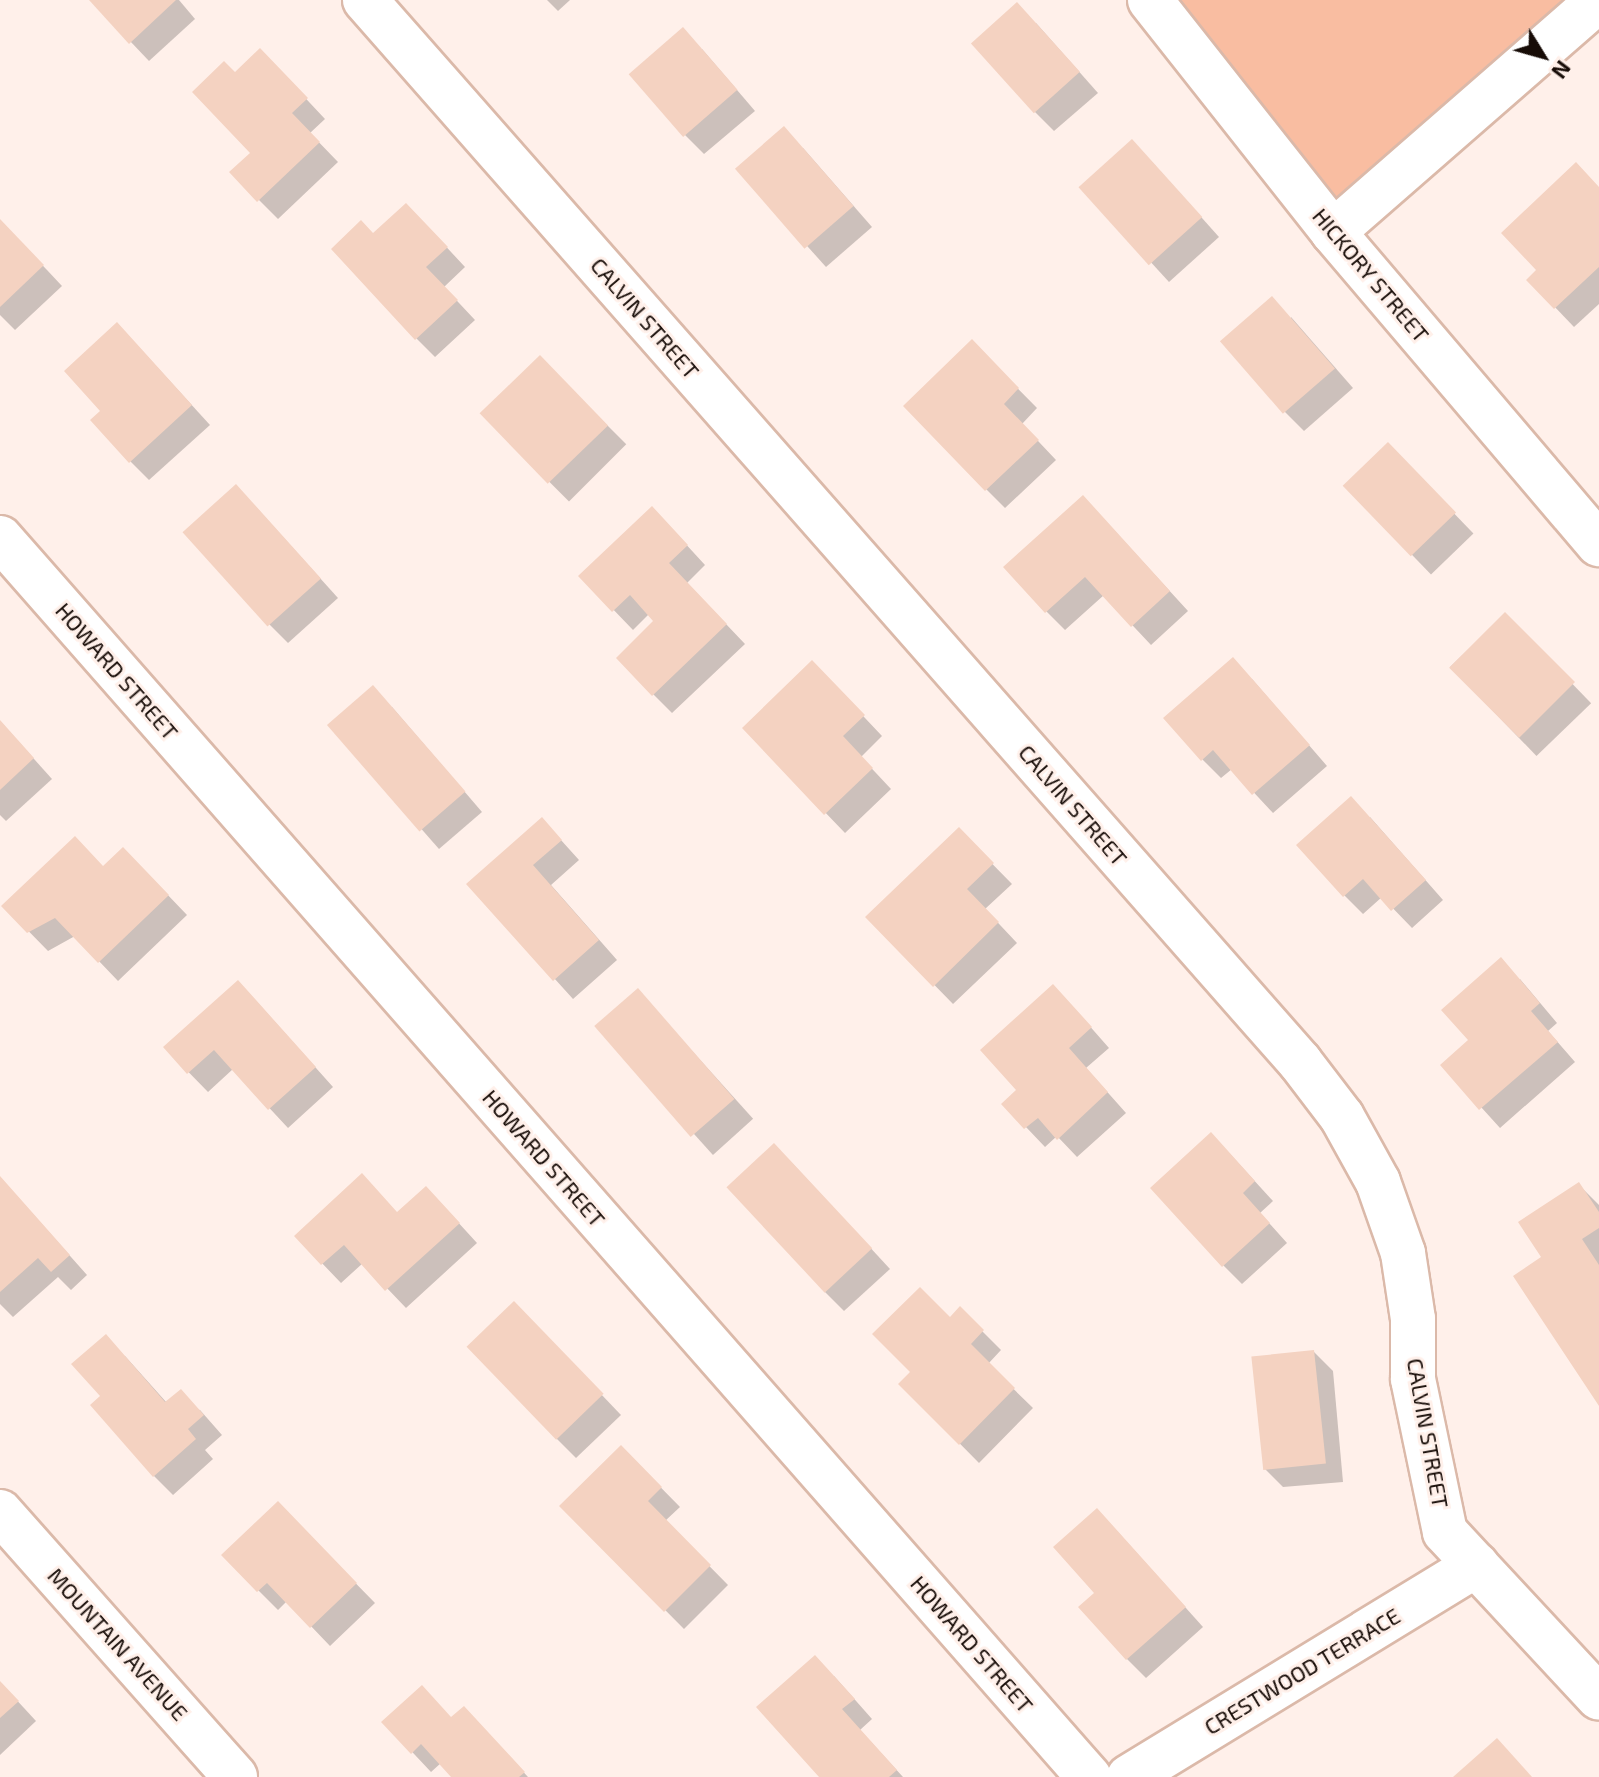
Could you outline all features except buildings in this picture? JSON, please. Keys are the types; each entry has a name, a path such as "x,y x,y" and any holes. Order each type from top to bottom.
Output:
{"street":[{"name":"CALVIN STREET","path":"365,0 1300,1062 1342,1117 1378,1182 1403,1253 1413,1319 1413,1379 1445,1532 1599,1698"},
{"name":"HICKORY STREET","path":"1150,0 1333,232 1599,544"},
{"path":"1333,232 1599,0"},
{"name":"HOWARD STREET","path":"0,538 1089,1777"},
{"name":"MOUNTAIN AVENUE","path":"0,1512 235,1777"},
{"name":"CRESTWOOD TERRACE","path":"1129,1777 1476,1565"}],"shaded area":[{"path":"1150,0 1582,0 1339,214"}]}
